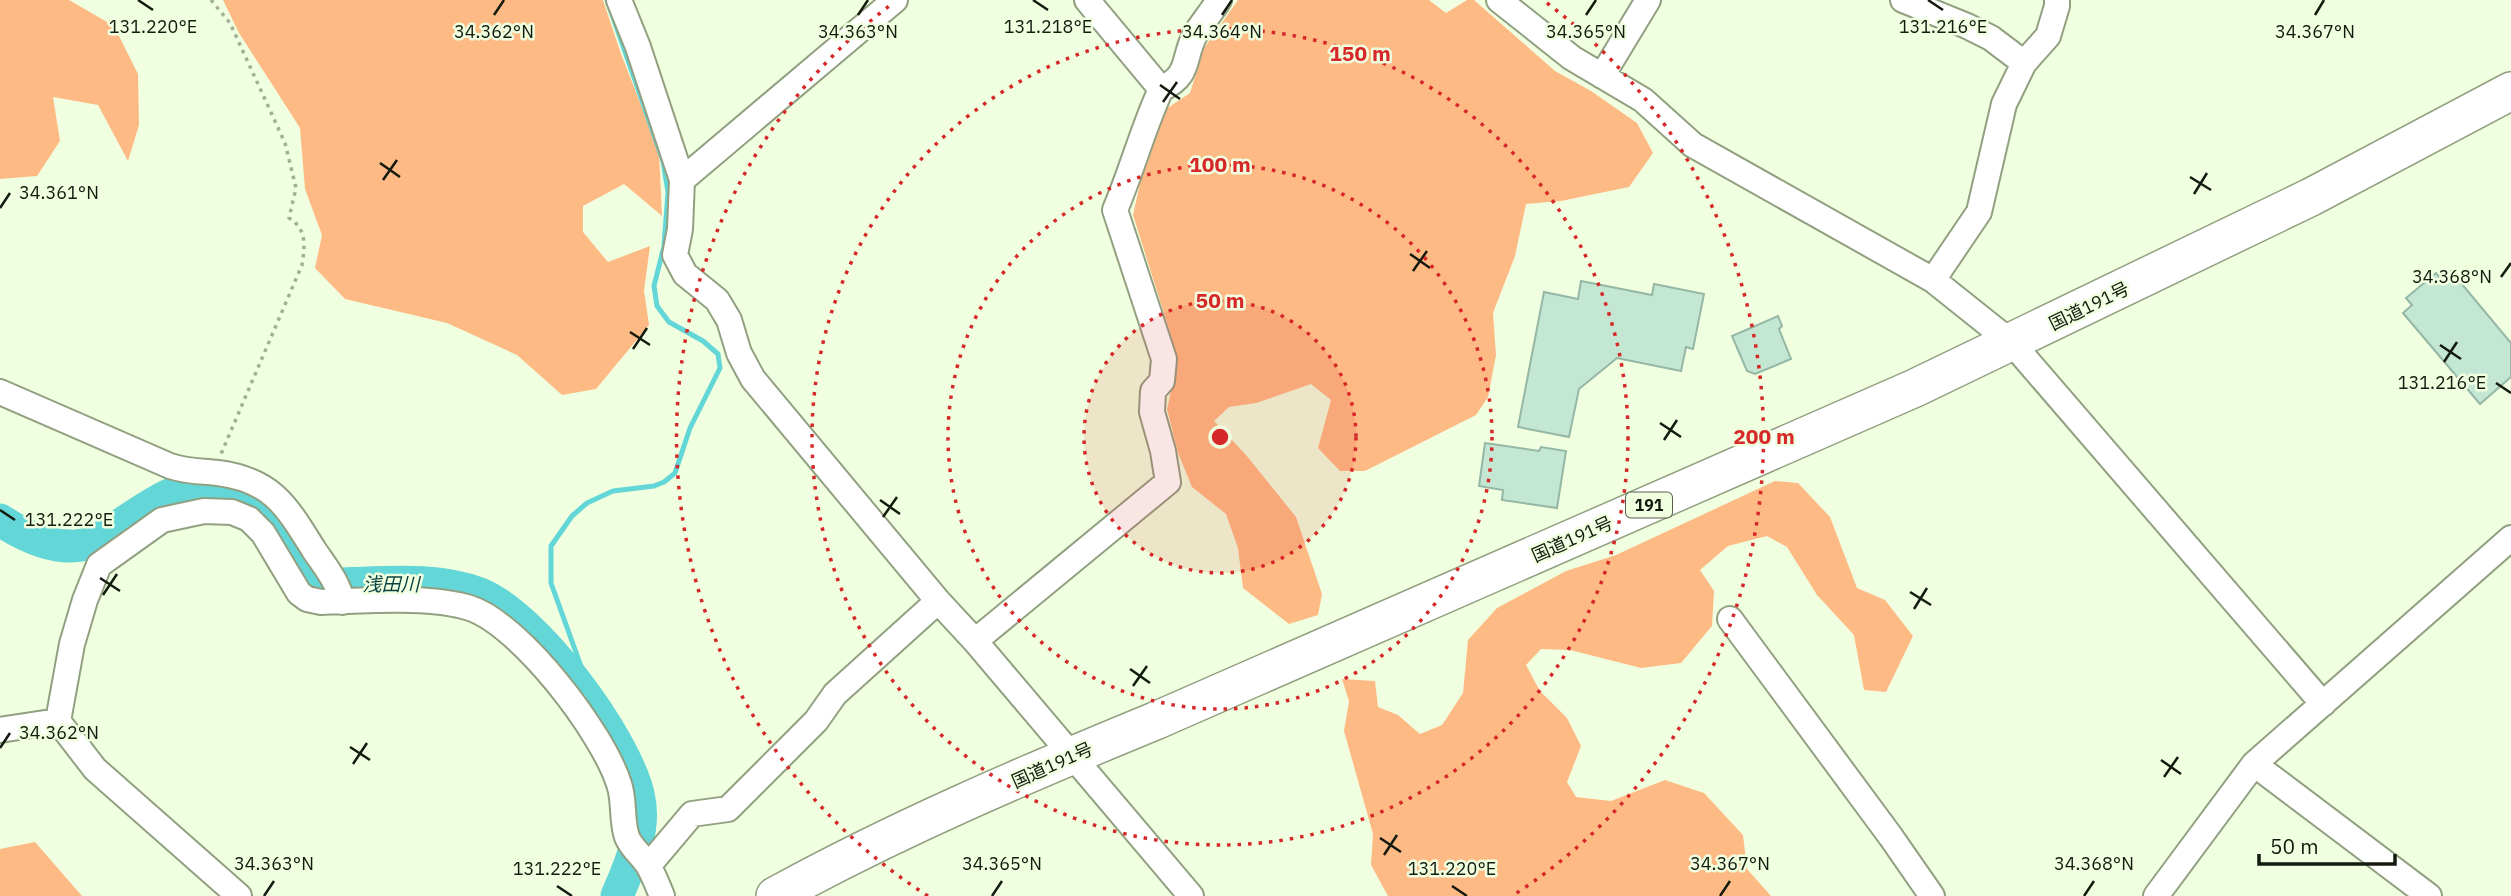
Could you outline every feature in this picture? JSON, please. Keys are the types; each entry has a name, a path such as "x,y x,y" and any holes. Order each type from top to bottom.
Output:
{"highway":[{"name":"国道191号","path":"775,896 838,861 1071,755 1180,710 2012,343 2311,197 2511,91"}],"street":[{"path":"619,0 638,47 682,180 680,229 675,255 685,274 717,300 729,320 739,353 753,379 938,601 1191,896"},
{"path":"682,180 895,0"},
{"path":"1087,0 1161,89"},
{"path":"975,641 1168,482 1152,412 1153,391 1162,382 1164,359 1115,210 1133,166 1145,125 1161,89 1176,82 1187,62 1194,36 1219,0"},
{"path":"1499,0 1572,58 1643,100 1693,145 1933,280 2012,343 2323,704"},
{"path":"1602,76 1648,0"},
{"path":"1903,0 1991,38 2024,63"},
{"path":"1933,280 1979,212 2004,104 2024,63 2048,36 2057,0"},
{"path":"0,392 170,466 191,472 219,473 258,483 281,501 337,590"},
{"path":"239,896 94,769 58,721 72,643 99,565 162,520 204,511 232,512 249,519 263,533 299,593 307,600 337,590 423,601 471,608 506,629 544,667 597,738 620,785 626,836 641,856 662,896"},
{"path":"2156,896 2254,764 2511,538"},
{"path":"641,856 692,814 728,809 816,720 835,694 938,601"},
{"path":"1730,619 1932,896"},
{"path":"0,730 58,721"},
{"path":"2254,764 2429,896"}],"path":[{"path":"211,0 230,23 285,143 296,188 289,218 298,223 306,243 302,265 220,454 219,473"}],"shaded area":[{"path":"0,0 69,0 114,26 138,74 139,125 128,161 98,105 53,97 60,141 37,176 0,179"},
{"path":"223,0 603,0 659,151 662,216 624,184 583,206 583,232 608,262 650,246 644,291 649,325 596,389 562,395 517,355 447,323 345,299 315,268 322,235 305,189 300,128 239,33"},
{"path":"1238,0 1429,0 1446,13 1467,0 1474,0 1555,71 1591,91 1637,123 1653,153 1629,187 1561,201 1526,204 1515,256 1493,313 1496,355 1488,397 1476,415 1365,471 1340,471 1318,448 1331,400 1311,384 1256,403 1229,407 1214,421 1246,455 1296,517 1322,594 1318,615 1289,624 1243,588 1238,548 1226,514 1192,487 1178,453 1167,409 1176,369 1172,339 1133,215 1141,179 1166,109 1190,93 1204,48"},
{"path":"1775,481 1798,483 1830,517 1857,588 1885,600 1913,636 1886,692 1864,690 1854,635 1817,595 1787,547 1767,536 1728,546 1700,570 1714,591 1712,626 1681,663 1641,668 1570,650 1541,649 1526,665 1540,691 1567,718 1581,746 1567,782 1576,797 1611,801 1665,780 1704,793 1743,835 1747,869 1771,896 1388,896 1371,865 1373,834 1344,731 1349,701 1342,679 1375,681 1378,707 1398,715 1420,734 1442,725 1463,693 1468,640 1497,608 1566,571 1616,555"},
{"path":"35,842 82,896 0,896 0,849"}],"building":[{"path":"2451,271 2511,343 2511,377 2480,404 2403,313 2412,305 2406,298 2436,273 2441,279"},
{"path":"1581,281 1652,295 1654,284 1704,294 1693,349 1686,347 1681,371 1617,358 1579,389 1569,437 1518,427 1544,292 1578,299"},
{"path":"1778,316 1782,326 1779,329 1791,359 1755,374 1747,371 1732,336"},
{"path":"1485,443 1539,451 1541,447 1566,451 1557,508 1502,500 1503,490 1479,486"}],"waterway":[{"path":"596,708 551,583 551,546 572,516 587,503 613,491 654,486 675,473 690,428 720,368 718,354 703,341 669,322 657,306 654,286 664,246 668,192 663,161 607,0"},
{"name":"浅田川","path":"0,520 45,542 83,545 101,538 146,508 177,492 209,485 226,486 244,492 267,505 276,514 310,566 328,584 405,582 443,585 480,594 502,607 551,652 575,681 597,711 629,770 638,794 639,833 617,896"}]}
